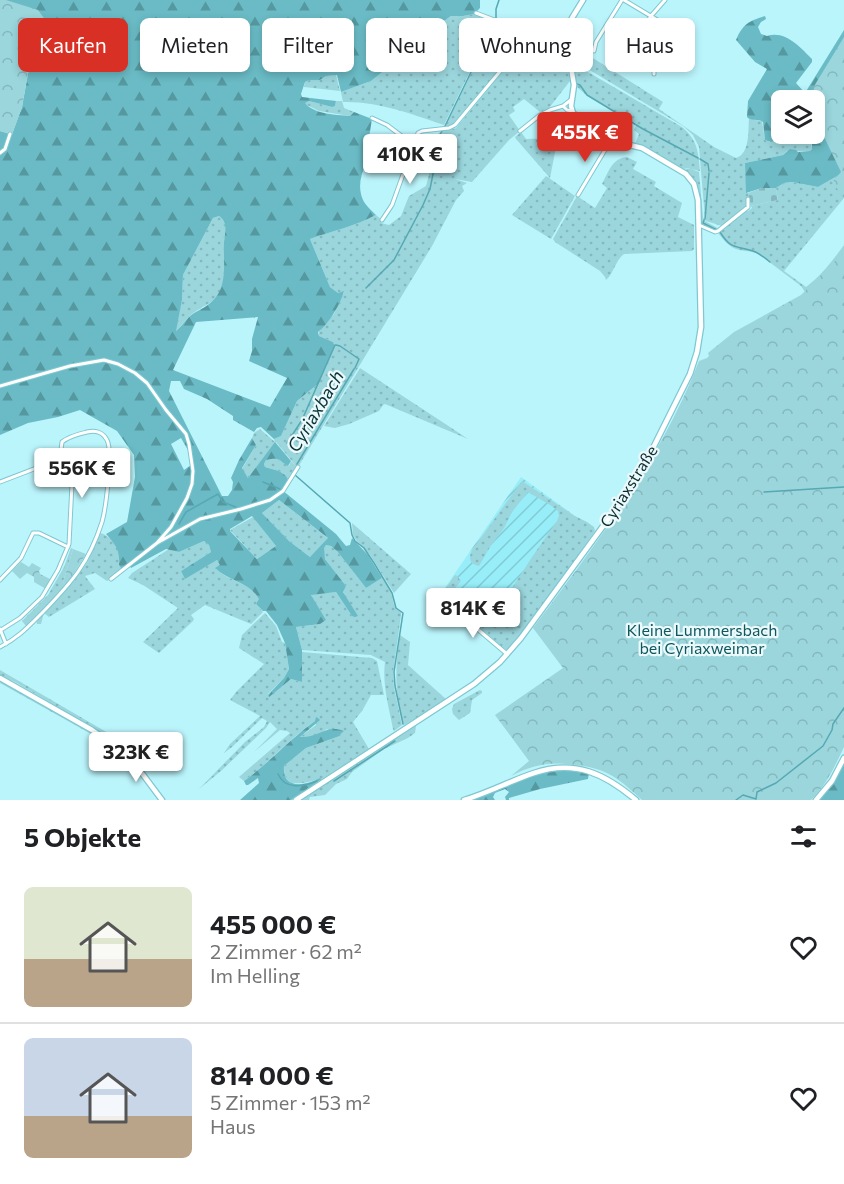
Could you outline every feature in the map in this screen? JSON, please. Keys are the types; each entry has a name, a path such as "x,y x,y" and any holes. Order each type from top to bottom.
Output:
{"street":[{"path":"572,18 583,0"},
{"path":"594,51 596,42 623,0 654,18"},
{"path":"651,16 665,0"},
{"path":"476,13 489,18"},
{"path":"382,220 392,205 420,132 449,128 456,124 500,72"},
{"path":"572,72 574,85 572,111"},
{"path":"520,131 540,115 572,99"},
{"name":"Cyriaxstraße","path":"296,800 474,684 508,654 620,503 649,455 690,374 697,352 701,327 699,225 697,195 693,184 689,178 647,151 611,140 562,106"},
{"path":"372,118 387,125 400,136 416,140"},
{"path":"0,153 5,149 10,134"},
{"path":"386,140 400,136"},
{"path":"578,195 611,140"},
{"path":"699,225 715,232 718,231 748,207 748,199"},
{"path":"0,386 70,366 104,360 135,373 147,384 186,434 193,471 192,484 187,498 171,527 157,543"},
{"path":"0,482 57,461 60,458 62,442 66,439 92,431 100,433 109,445 105,505 89,555 72,581 22,634 0,647"},
{"path":"6,644 0,630 20,618 42,597 68,547 72,484 68,467 60,458"},
{"path":"111,579 157,543 200,519 270,501 283,491 298,468"},
{"path":"0,580 19,562 33,533 39,533 68,547"},
{"path":"468,614 466,619 508,654"},
{"path":"0,678 92,730 121,750 162,800"},
{"path":"816,800 832,781 844,758"},
{"path":"464,800 533,773 565,768 584,770 606,778 636,800"}],"shaded area":[{"path":"521,477 571,513 490,622 476,614 473,617 467,613 465,616 440,595"}],"green space":[{"path":"0,0 480,0 480,8 474,14 451,16 447,19 366,18 366,72 382,72 371,81 341,92 337,75 305,82 302,97 336,101 335,106 332,107 309,101 305,103 314,110 350,116 354,112 372,119 368,144 378,142 363,170 360,185 363,200 376,215 310,239 330,287 338,293 344,291 334,313 318,332 319,336 333,342 334,346 319,383 297,401 281,436 274,439 261,427 254,432 233,420 233,416 207,399 184,389 180,381 171,381 169,391 222,496 228,496 232,490 231,478 252,438 256,445 242,468 248,478 275,442 291,461 288,466 277,459 266,460 264,464 265,467 279,471 288,479 282,490 336,534 346,546 350,545 352,538 368,555 382,578 366,588 337,551 326,545 325,559 346,586 343,592 358,616 352,616 336,592 311,595 326,620 320,624 296,627 302,650 302,682 291,679 269,697 268,695 289,669 285,643 277,625 266,611 256,604 259,599 251,589 215,568 220,565 217,560 185,579 181,571 211,552 209,545 204,541 179,552 166,549 131,568 129,565 122,570 119,565 117,548 106,534 127,522 135,477 134,455 117,431 80,410 28,423 0,435 0,131 12,134 22,107 28,72 128,72 128,18 18,18 18,23 0,12","holes":["219,216 225,224 224,276 220,291 207,306 191,315 176,331 182,300 183,275 213,218","258,317 249,361 287,378 270,407 173,370 196,322","181,438 189,452 191,465 184,470 171,444","279,500 328,538 310,557 289,541 262,513","252,516 276,546 257,559 230,529"]},
{"path":"0,0 6,0 38,10 44,18 18,18 18,72 28,72 22,107 12,135 0,131"},
{"path":"474,14 488,18 459,18 459,72 470,72 444,125 381,106 343,102 341,92 371,81 382,72 447,72 447,19 451,16"},
{"path":"765,16 766,19 758,27 761,34 786,37 812,59 796,83 802,90 771,90 771,142 765,140 763,122 747,117 748,101 767,69 755,62 736,40 741,30"},
{"path":"844,30 844,175 839,175 818,187 792,182 784,183 776,188 762,188 746,193 745,163 783,155 790,149 798,152 812,149 812,144 825,144 825,90 807,90"},
{"path":"844,37 844,198 833,183 841,172 825,139 825,90 812,90"},
{"path":"593,58 605,66 605,72 615,72 663,102 659,109 714,147 736,158 741,156 746,147 749,119 762,121 765,140 771,142 771,144 812,144 812,149 810,151 787,151 783,155 745,163 748,205 722,226 705,219 699,147 693,135 683,126 593,72"},
{"path":"472,72 498,72 456,122 445,127"},
{"path":"503,72 568,72 570,81 549,108 540,112 524,99 513,107 515,111 509,115 520,131 509,140 472,182 455,179 467,183 462,186 464,191 456,200 432,246 298,467 288,479 279,471 265,467 266,460 275,459 289,466 291,461 296,466 276,442 248,478 242,469 256,445 252,438 254,433 260,429 275,442 274,439 281,436 297,401 319,383 333,349 333,342 319,336 319,331 334,314 344,292 338,293 330,287 310,239 376,215 382,220 381,223 389,225 401,216 409,196 426,186 430,171 433,172 438,157 436,136 441,131 456,128"},
{"path":"575,72 588,72 687,132 698,152 700,171 691,169 699,172 703,217 705,221 719,229 716,231 701,222 697,188 684,170 691,168 682,169 635,144 639,134 634,130 637,124 577,87"},
{"path":"336,75 340,91 304,87 305,82 309,80 320,80 326,76"},
{"path":"309,101 332,107 335,106 336,101 342,101 344,108 354,112 350,116 319,111 304,103"},
{"path":"521,132 526,139 553,138 557,142 550,178 516,139 515,137"},
{"path":"627,157 637,162 633,169 656,182 654,186 682,203 678,217 694,225 694,249 692,251 624,254 606,280 600,271 553,239 577,196 595,208 607,188 602,184 611,167 618,160"},
{"path":"839,175 844,198 784,271 806,287 822,273 844,245 844,256 805,292 801,286 760,255 733,248 718,233 746,210 752,208 751,206 778,200 776,188 784,183 792,182 818,187"},
{"path":"546,176 575,196 551,239 512,215"},
{"path":"762,188 776,188 778,200 751,206 748,193"},
{"path":"219,216 224,221 225,227 225,270 222,288 216,298 192,314 175,332 182,300 183,275 213,218"},
{"name":"Kleine Lummersbach bei Cyriaxweimar","path":"844,252 844,747 826,781 811,800 642,800 613,776 587,767 546,764 511,776 529,761 495,715 563,668 533,628 625,500 666,432 699,361 707,358 708,353 734,332 801,295"},
{"path":"360,368 468,439 385,404 379,411 349,424 335,428 324,426"},
{"path":"522,481 587,522 594,527 595,531 508,650 475,626 473,621 475,614 490,622 557,521 558,511 528,492 512,512 479,566 471,561 470,556"},
{"path":"279,500 329,539 310,557 289,541 262,513"},
{"path":"253,517 276,546 257,559 230,530"},
{"path":"352,523 411,574 394,593 370,555 353,535"},
{"path":"100,533 110,538 115,544 120,555 119,565 122,570 107,581 95,573 85,576 95,589 49,617 44,613 41,624 37,624 36,619 74,581 87,563"},
{"path":"204,541 209,545 211,552 181,571 185,578 217,560 221,565 216,569 251,589 260,599 256,604 263,612 251,624 205,605 191,615 193,621 159,653 143,642 178,608 128,578 169,549 179,552"},
{"path":"326,545 337,551 366,588 382,578 395,606 401,612 393,673 402,725 394,731 385,687 385,662 371,655 302,650 296,627 320,624 311,594 336,592 352,616 343,591 346,586 325,559 323,548"},
{"path":"71,548 73,549 63,582 66,586 26,626 22,621 48,595 64,567"},
{"path":"73,549 86,554 66,586 63,582"},
{"path":"21,562 29,567 32,563 41,568 40,574 50,579 46,589 34,582 34,577 27,573 20,579 12,571"},
{"path":"456,575 461,581 456,587 456,595 464,604 459,610 442,594"},
{"path":"265,613 276,626 282,642 285,643 289,669 284,678 268,694 269,696 291,679 302,682 302,652 372,658 377,661 384,695 371,695 353,722 369,749 322,779 300,783 290,782 284,774 284,766 306,748 337,737 327,729 315,736 300,737 316,725 315,721 244,781 239,777 290,733 280,730 254,752 277,729 270,722 221,771 199,789 245,742 264,727 267,721 262,718 224,753 230,744 260,716 230,700 264,664 239,648 242,635"},
{"path":"400,635 410,642 408,665 447,700 404,725 398,702 396,680"},
{"path":"0,670 108,733 120,747 85,723 0,675"},
{"path":"0,679 84,727 123,754 121,755 91,734 0,683"},
{"path":"480,690 482,693 472,700 470,713 459,720 453,714 454,704"},
{"path":"316,717 320,720 300,737 313,736 332,729 344,731 337,737 306,748 284,766 284,774 287,779 296,784 322,779 291,800 240,800 259,783 258,778 248,785 244,781 315,721"},
{"path":"416,726 415,733 384,749 352,772 347,779 336,784 325,795 310,797 309,800 299,800"},
{"path":"844,762 844,800 819,800 834,781"},
{"path":"565,770 589,773 588,779 540,789 509,798 509,800 506,800 505,797 509,792 505,789 495,793 493,797 495,800 473,800 534,774"}],"waterway":[{"name":"Cyriaxbach","path":"496,18 499,0"},
{"name":"Cyriaxbach","path":"445,126 471,72"},
{"path":"577,84 587,95 643,129 698,158"},
{"name":"Cyriaxbach","path":"366,288 394,260 423,205 440,157 438,138 442,131"},
{"path":"700,159 708,164 709,171"},
{"path":"705,219 709,173"},
{"path":"704,220 703,223 717,230"},
{"path":"720,232 731,245 755,252 770,262"},
{"name":"Cyriaxbach","path":"287,443 302,420 335,345"},
{"name":"Cyriaxbach","path":"336,345 359,359 355,368"},
{"name":"Cyriaxbach","path":"297,464 354,369"},
{"name":"Cyriaxbach","path":"295,475 350,523 355,541 364,548 392,593 396,608 403,613 394,672 403,724"},
{"path":"263,482 280,489"},
{"path":"764,492 844,487"},
{"path":"179,524 186,512 218,494 223,502 238,508"},
{"path":"736,800 743,795 756,799 757,792 776,783 823,746 833,724 844,708"},
{"path":"334,781 395,741"},
{"path":"278,774 285,783 295,786 317,781"}]}
